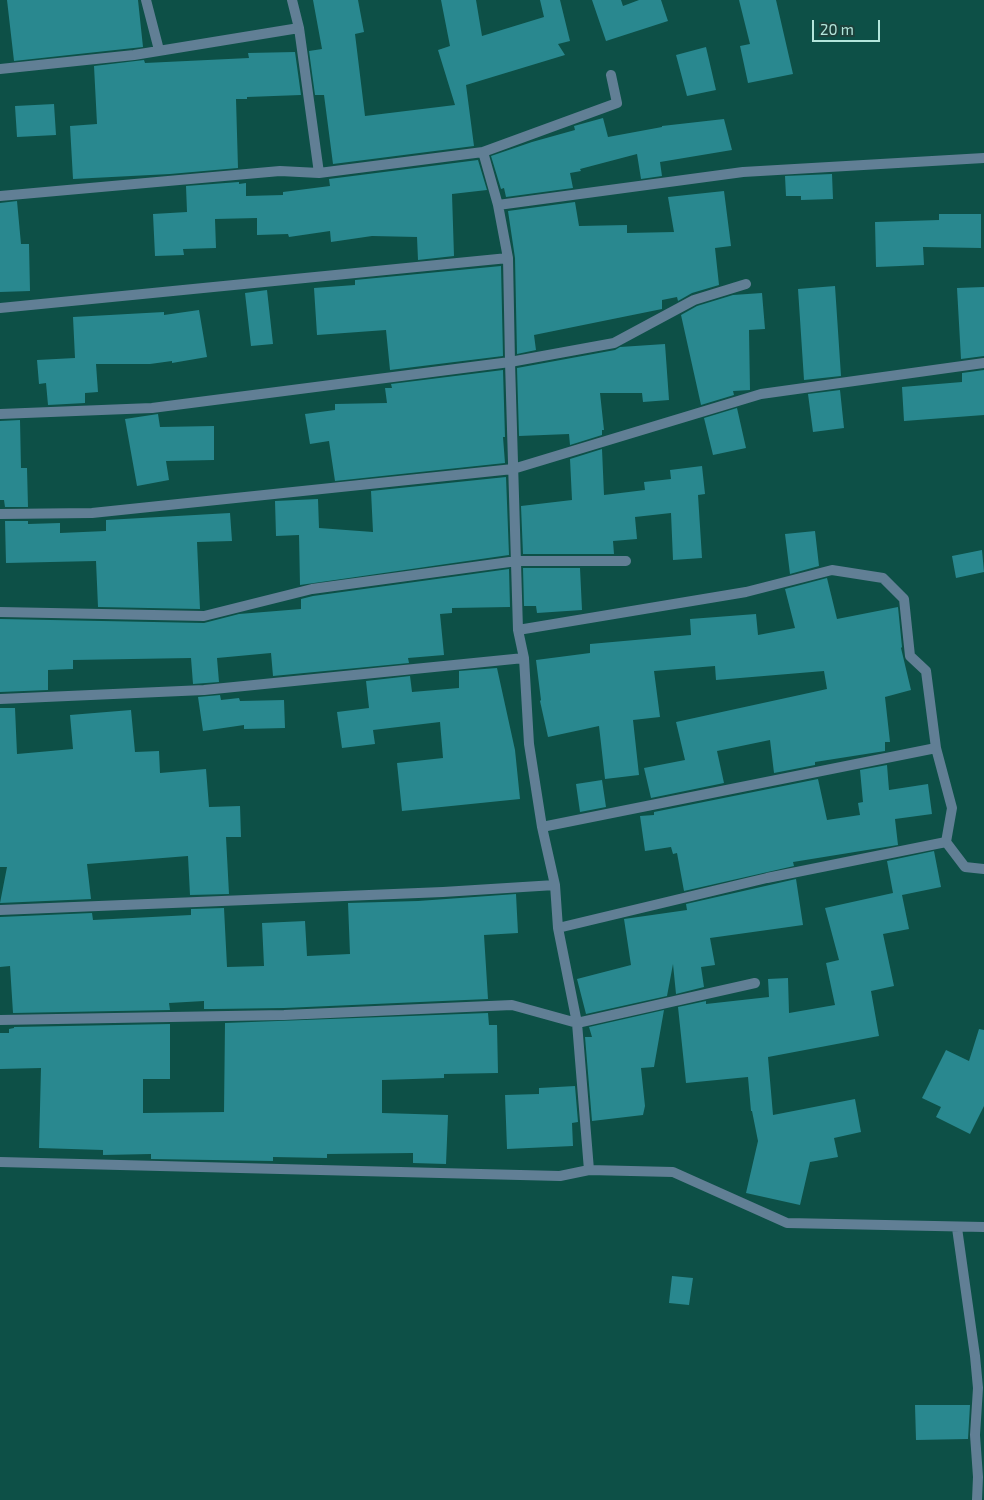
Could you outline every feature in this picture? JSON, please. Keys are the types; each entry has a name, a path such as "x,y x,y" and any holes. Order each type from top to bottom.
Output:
{"street":[{"path":"146,0 159,50"},
{"path":"292,0 299,28 319,173"},
{"path":"0,69 159,50 299,28"},
{"path":"0,196 280,171 319,173 482,152 617,104 612,76"},
{"path":"482,152 498,205 508,258 518,630 524,658 529,744 542,827 555,885 558,928 577,1023 589,1170"},
{"path":"498,205 742,172 984,158"},
{"path":"0,308 508,258"},
{"path":"0,414 152,408 510,362 614,344 694,300 746,284"},
{"path":"0,514 92,513 514,468 761,394 984,363"},
{"path":"0,612 204,616 312,589 516,561 626,561"},
{"path":"518,630 746,592 832,570 883,578 904,599 910,656 926,671 936,748 952,808 946,842 965,867 984,869"},
{"path":"0,699 204,690 524,658"},
{"path":"542,827 936,748"},
{"path":"558,928 767,878 946,842"},
{"path":"0,910 443,892 555,885"},
{"path":"0,1020 284,1016 512,1005 577,1023 755,983"},
{"path":"0,1162 560,1176 589,1170 673,1172 787,1223 958,1228 984,1227"},
{"path":"958,1228 978,1388 975,1436 978,1477 977,1500"}],"building":[{"path":"7,0 138,0 143,47 14,61"},
{"path":"313,0 358,0 364,32 355,34 365,116 455,105 438,50 450,46 441,0 476,0 482,36 544,17 540,0 560,0 570,41 558,44 565,55 466,85 474,146 333,164 324,95 315,95 309,51 322,49"},
{"path":"592,0 621,0 623,6 639,0 661,0 668,21 606,41"},
{"path":"739,0 776,0 793,74 748,83 740,46 750,44"},
{"path":"706,47 716,90 687,96 676,55"},
{"path":"295,52 301,95 236,99 238,168 73,179 70,126 97,124 94,66 144,60 145,63 249,58 248,53"},
{"path":"54,104 56,135 17,137 15,106"},
{"path":"603,118 608,137 662,126 724,119 732,150 660,162 662,176 641,179 637,154 570,173 573,188 506,197 504,188 501,189 491,156 575,130 574,126"},
{"path":"478,160 487,190 452,194 454,256 418,260 417,237 372,236 331,242 330,231 289,237 288,234 257,235 257,218 215,219 216,248 183,249 184,255 155,256 153,214 187,212 186,186 239,182 239,184 246,183 246,196 283,195 283,192 330,186 329,179"},
{"path":"832,174 833,199 801,200 801,196 786,196 785,176"},
{"path":"724,191 731,246 715,248 719,285 692,293 678,301 677,297 662,300 662,309 534,335 536,350 517,354 515,258 508,211 575,202 579,226 627,225 627,233 674,232 668,197"},
{"path":"17,201 21,244 29,244 30,291 0,292 0,203"},
{"path":"939,214 981,214 981,248 923,247 924,265 876,267 875,222 939,220"},
{"path":"501,266 503,356 390,370 386,330 317,335 314,288 355,285 355,280"},
{"path":"835,286 841,376 804,380 798,289"},
{"path":"984,287 984,356 961,359 957,288"},
{"path":"267,290 273,344 251,346 245,293"},
{"path":"762,293 765,329 749,330 750,390 733,391 734,395 701,405 681,315 697,306 733,295"},
{"path":"199,310 207,357 172,363 172,361 150,364 96,364 98,392 85,393 85,403 48,405 46,383 39,384 37,360 75,358 73,317 164,312 164,315"},
{"path":"665,344 669,400 643,402 642,393 600,393 604,430 602,430 602,435 570,445 569,434 519,436 517,368 615,350 620,347"},
{"path":"503,370 505,463 335,481 329,441 310,444 305,414 335,410 335,404 387,403 385,388 392,388 391,384"},
{"path":"984,370 984,415 904,421 902,387 962,382 962,373"},
{"path":"840,390 844,428 813,432 808,394"},
{"path":"737,408 746,448 713,455 704,418"},
{"path":"158,414 160,427 214,426 214,460 166,461 169,480 137,486 125,419"},
{"path":"20,420 21,468 27,468 28,507 5,507 4,500 0,500 0,421"},
{"path":"602,449 604,495 645,490 644,482 671,479 670,470 702,466 705,494 698,495 702,558 673,560 671,513 635,517 637,539 613,541 614,554 523,554 521,506 572,500 570,459"},
{"path":"506,477 509,555 300,585 299,535 276,536 275,501 318,499 319,528 373,532 371,491"},
{"path":"230,513 232,541 197,542 200,609 98,607 96,561 6,563 5,521 28,521 28,524 60,523 60,533 106,531 106,520"},
{"path":"815,531 819,566 790,574 785,534"},
{"path":"982,550 984,572 956,578 952,556"},
{"path":"523,568 580,568 582,610 537,613 536,606 524,606"},
{"path":"509,569 510,607 452,608 452,613 440,614 444,655 408,658 409,663 273,676 271,653 217,658 219,682 193,684 191,658 73,660 73,669 48,670 48,690 0,692 0,619 204,623 239,614 301,609 301,599 313,596"},
{"path":"827,578 837,619 898,607 901,648 911,690 885,697 890,742 885,742 885,751 815,762 815,765 774,773 770,740 717,751 724,783 651,798 644,768 685,760 676,722 827,689 824,671 716,680 715,666 654,671 660,717 633,720 639,775 605,779 599,726 548,737 540,701 536,660 590,653 590,644 691,635 690,619 756,614 758,635 795,628 785,589"},
{"path":"497,668 515,750 520,799 402,811 397,763 443,758 440,722 373,730 375,744 342,748 337,712 369,708 366,681 410,676 412,692 459,688 459,671"},
{"path":"220,695 221,700 239,698 240,701 284,700 285,728 244,729 244,725 203,731 198,697"},
{"path":"0,708 15,708 17,754 73,749 70,715 131,710 135,752 159,751 160,773 206,769 209,807 240,806 241,837 226,837 229,894 190,895 188,856 87,864 91,899 0,903 7,867 0,867"},
{"path":"887,765 889,790 928,784 932,814 895,819 898,845 793,862 794,866 684,891 677,853 673,854 671,847 645,851 640,816 654,815 654,812 818,779 827,820 860,815 858,803 863,802 860,770"},
{"path":"602,780 606,807 580,812 576,784"},
{"path":"934,851 941,887 902,895 909,929 883,934 894,986 871,991 879,1036 768,1057 773,1115 855,1099 861,1132 834,1138 838,1157 810,1162 800,1205 746,1193 758,1141 751,1111 748,1077 686,1083 678,1007 706,1001 706,1004 769,997 768,979 788,978 789,1013 835,1005 826,963 839,960 825,908 893,893 887,861"},
{"path":"796,879 803,925 710,938 715,965 701,967 704,987 676,994 673,964 667,996 586,1014 577,979 631,965 624,919 687,910 686,904"},
{"path":"516,894 518,933 484,935 488,999 284,1008 213,1009 204,1009 204,1001 169,1003 170,1010 13,1013 10,966 0,967 0,917 92,913 93,920 191,915 191,909 224,908 227,967 264,966 262,923 305,921 307,956 350,954 348,903 418,901"},
{"path":"664,1010 654,1067 641,1068 645,1106 643,1115 592,1121 585,1037 592,1037 589,1027"},
{"path":"488,1013 489,1025 497,1025 498,1073 444,1074 444,1078 382,1080 382,1113 448,1115 446,1164 413,1163 413,1153 327,1154 327,1158 273,1157 273,1161 151,1159 151,1154 103,1155 103,1150 39,1148 41,1068 0,1069 0,1033 9,1033 9,1029 14,1027 170,1024 170,1079 143,1079 143,1113 224,1112 225,1023"},
{"path":"979,1029 984,1030 984,1106 970,1134 936,1117 941,1107 922,1098 946,1050 969,1061"},
{"path":"575,1086 578,1122 572,1123 573,1146 507,1149 505,1095 539,1094 539,1088"},
{"path":"672,1276 693,1278 689,1305 669,1303"},
{"path":"915,1405 970,1405 968,1439 916,1440"}]}
